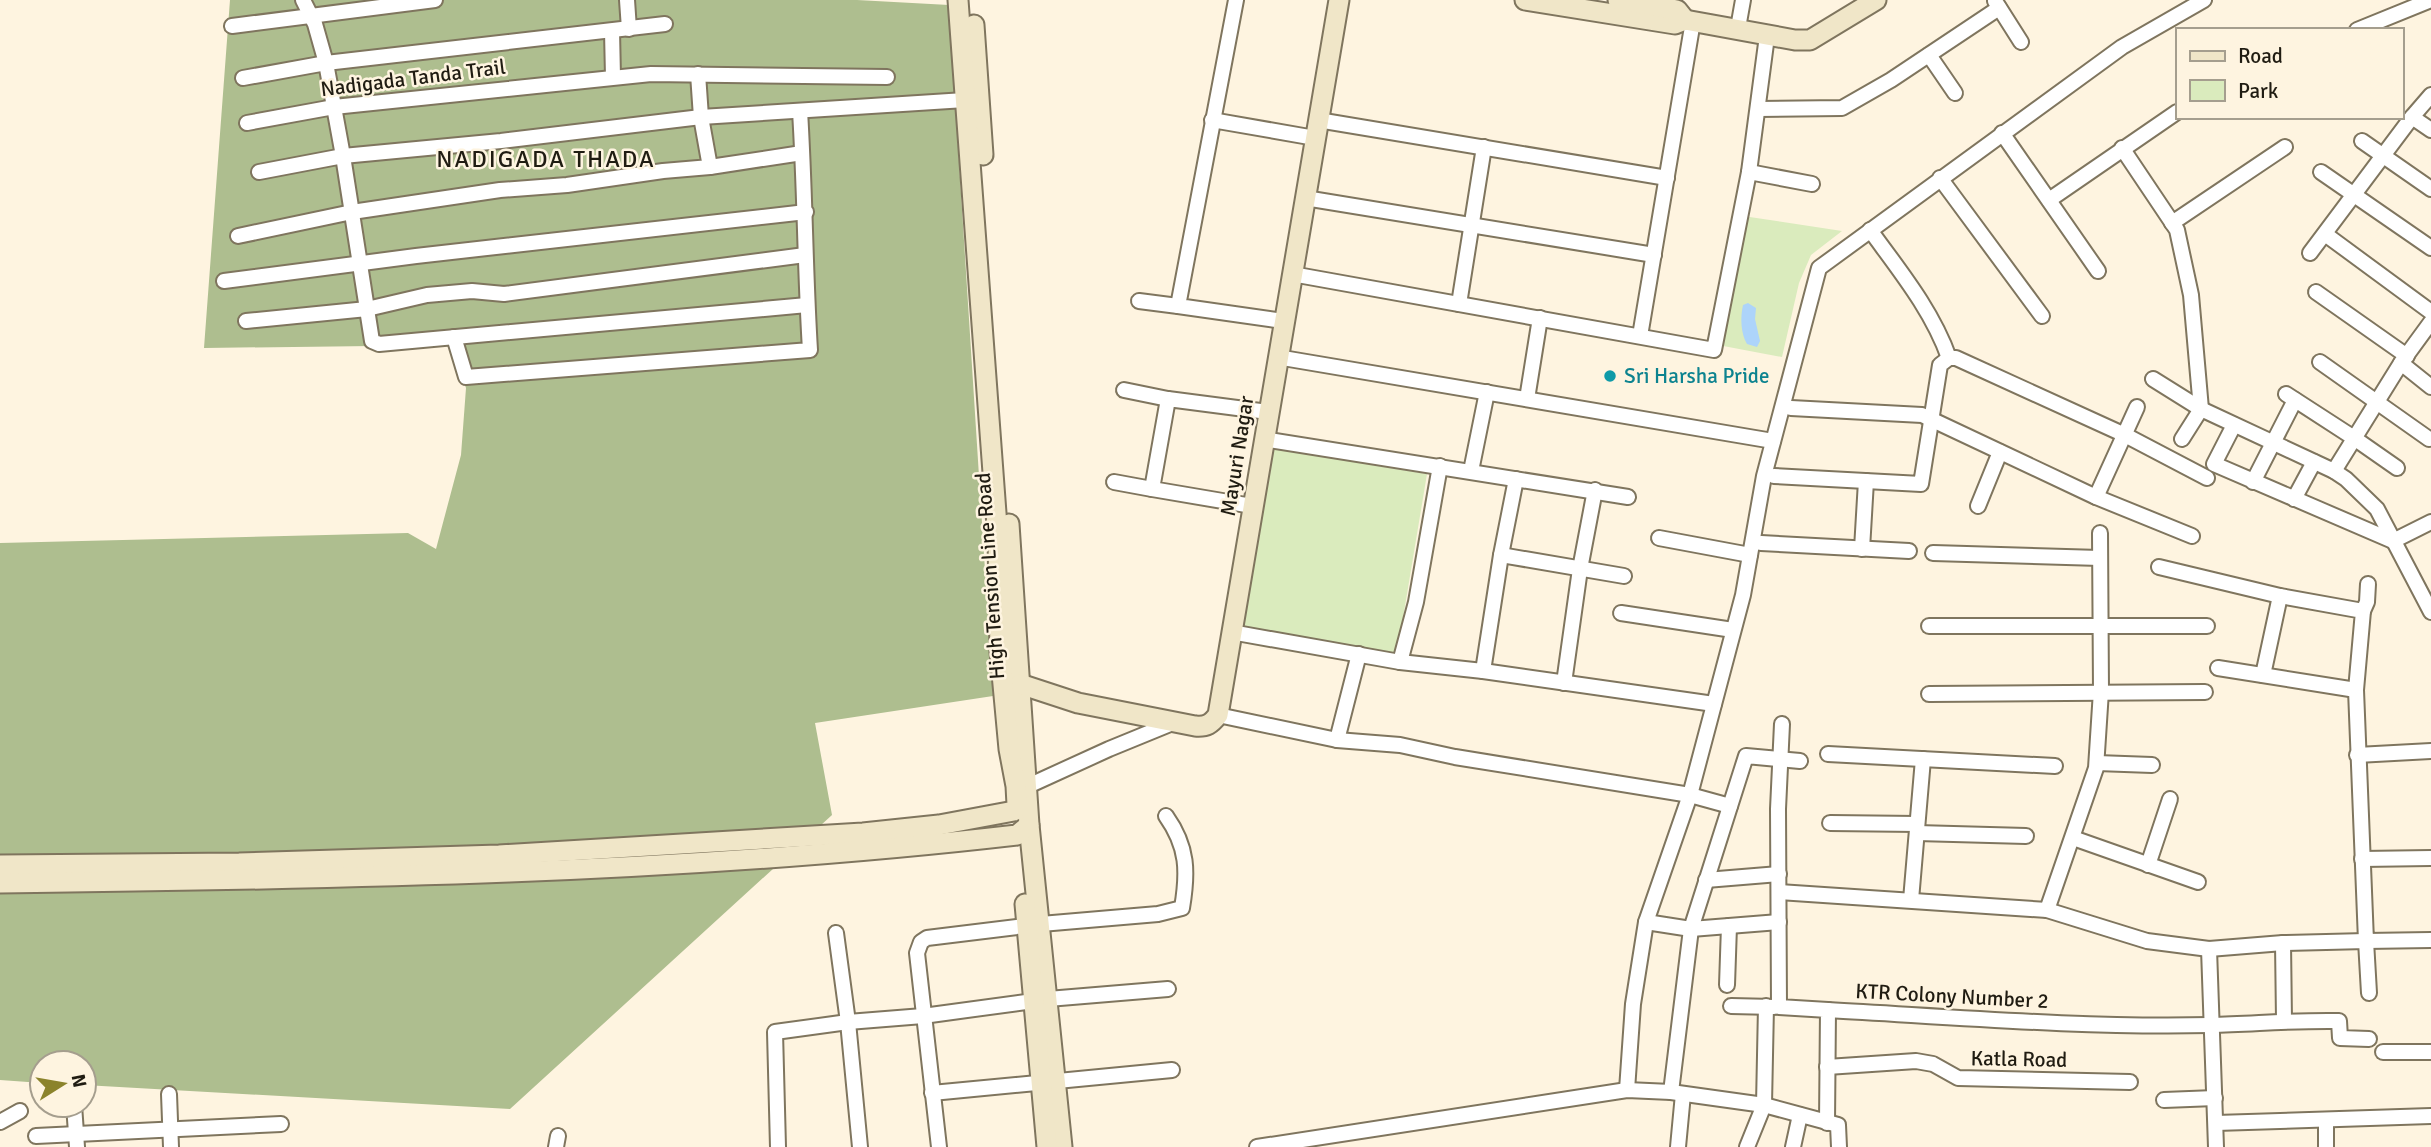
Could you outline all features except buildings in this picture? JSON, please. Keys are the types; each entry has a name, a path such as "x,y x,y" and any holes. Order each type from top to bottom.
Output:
{"main road":[{"name":"High Tension Line Road","path":"958,0 992,376"},
{"name":"High Tension Line Road","path":"972,0 1011,684 1027,786 1023,830 1040,1000"},
{"name":"Mayuri Nagar","path":"1218,715 1339,0"},
{"path":"1525,0 1675,24 1689,20 1795,40 1810,40 1876,0"},
{"path":"1618,0 1676,10 1689,20"},
{"path":"0,865 250,863 499,855 863,833 939,825 1009,814 1017,806 1011,684 1078,703 1203,727 1211,724 1218,715"},
{"path":"0,883 500,874 832,854 1023,830"},
{"path":"499,855 500,874"},
{"path":"1040,1000 1048,1081 1062,1147"},
{"path":"1047,1147 1048,1081"}],"street":[{"path":"303,0 311,15 326,63 352,212 369,336 375,344 807,305"},
{"path":"232,26 435,0"},
{"path":"627,0 629,29"},
{"path":"1178,306 1236,0"},
{"path":"1738,29 1744,0"},
{"path":"1627,1090 1633,1004 1646,922 1690,795 1743,595 1764,476 1819,268 2122,47 2204,0"},
{"path":"2362,28 2431,0"},
{"path":"1758,109 1842,108 1928,55 1996,4 2021,42"},
{"path":"1640,337 1667,178 1689,20"},
{"path":"243,78 326,63 665,24"},
{"path":"612,31 613,77"},
{"path":"1292,274 1714,350 1749,172 1767,36"},
{"path":"1928,55 1955,93"},
{"path":"710,167 701,117 698,74 887,77"},
{"name":"Nadigada Tanda Trail","path":"247,123 334,107 613,77 698,74"},
{"path":"2310,253 2431,95"},
{"path":"259,172 343,156 501,141 701,117 965,100"},
{"path":"454,337 466,377 810,350 800,111"},
{"path":"2049,200 2176,113"},
{"path":"2412,117 2431,130"},
{"path":"1212,120 1484,147 1667,178"},
{"path":"2002,133 2098,271"},
{"path":"2362,141 2431,189"},
{"path":"1459,304 1484,147"},
{"path":"2172,223 2285,147"},
{"path":"2122,148 2177,230 2191,295 2201,409 2182,439"},
{"path":"238,236 352,212 500,190 567,185 802,153"},
{"path":"1749,172 1812,184"},
{"path":"2321,172 2431,248"},
{"path":"1940,178 2042,316"},
{"path":"1305,198 1654,256"},
{"path":"224,281 806,212"},
{"path":"1870,230 1908,282 1939,332 1948,358"},
{"path":"2325,234 2431,312"},
{"path":"246,321 367,309 427,295 472,290 504,293 805,255"},
{"path":"2316,292 2428,380"},
{"path":"1139,301 1283,321"},
{"path":"1527,399 1540,318"},
{"path":"2334,471 2431,322"},
{"path":"1277,357 1773,441"},
{"path":"1774,476 1921,484 1940,365 1948,358 1956,358 2125,435 2207,478"},
{"path":"2320,362 2429,439"},
{"path":"2153,379 2201,409 2334,471 2346,480 2377,509 2430,608"},
{"path":"1124,390 1168,399 1268,412"},
{"path":"1471,471 1487,392"},
{"path":"2253,482 2291,397 2397,468"},
{"path":"1152,489 1168,399"},
{"path":"2096,497 2137,407"},
{"path":"1791,408 1922,415 2096,497 2192,536"},
{"path":"2234,425 2214,464 2393,541 2431,522"},
{"path":"1263,439 1628,497"},
{"path":"1978,506 2000,452"},
{"path":"2294,499 2314,462"},
{"path":"1400,662 1416,602 1440,466"},
{"path":"1483,671 1516,479"},
{"path":"1862,549 1866,481"},
{"path":"1114,482 1252,506"},
{"path":"1564,683 1580,569 1595,490"},
{"path":"2047,910 2097,763 2101,691 2100,533"},
{"path":"1659,538 1750,555"},
{"path":"1761,543 1909,551"},
{"path":"1933,553 2100,558"},
{"path":"1501,555 1624,576"},
{"path":"2159,567 2280,596 2363,611"},
{"path":"2368,584 2356,690 2369,993"},
{"path":"2263,676 2280,596"},
{"path":"1621,613 1733,630"},
{"path":"1928,626 2207,626"},
{"path":"1231,632 1400,662 1714,704"},
{"path":"1337,740 1359,653"},
{"path":"2218,668 2356,690"},
{"path":"1929,694 2206,692"},
{"path":"1218,715 1337,740 1400,745 1455,757 1690,795 1730,806"},
{"path":"1027,786 1176,722"},
{"path":"1747,1147 1764,1105 1779,922 1779,759 1782,724"},
{"path":"2357,755 2431,751"},
{"path":"1828,754 2055,766"},
{"path":"1678,1147 1677,1093 1691,929 1706,880 1746,756 1800,761"},
{"path":"1911,900 1923,759"},
{"path":"2097,763 2152,765"},
{"path":"2148,865 2169,799"},
{"path":"939,1147 917,953 921,942 1034,925 1158,914 1182,908 1185,853 1178,833 1166,816"},
{"path":"1830,823 2026,836"},
{"path":"2073,838 2198,882"},
{"path":"2362,859 2431,858"},
{"path":"1706,880 1779,874"},
{"path":"1779,892 2047,910 2147,941 2209,949 2283,943 2431,940"},
{"path":"1646,922 1691,929 1779,922"},
{"path":"1727,985 1729,926"},
{"path":"836,933 860,1147"},
{"path":"2283,943 2284,1020"},
{"path":"2209,949 2216,1147"},
{"path":"778,1147 775,1032 1040,1000 1168,989"},
{"name":"KTR Colony Number 2","path":"1731,1006 2074,1023 2211,1025 2284,1020 2339,1021 2340,1038 2369,1038"},
{"path":"1827,1123 1828,1010"},
{"path":"2383,1052 2431,1052"},
{"name":"Katla Road","path":"1827,1067 1916,1061 1933,1064 1958,1078 2130,1082"},
{"path":"932,1093 1172,1070"},
{"path":"1257,1147 1627,1090 1677,1093 1764,1105 1838,1125 1839,1147"},
{"path":"169,1094 171,1147"},
{"path":"2164,1100 2215,1098"},
{"path":"0,1122 20,1111"},
{"path":"1793,1147 1801,1115"},
{"path":"2216,1123 2431,1116"},
{"path":"75,1119 76,1140"},
{"path":"2326,1121 2326,1147"},
{"path":"36,1136 76,1140 170,1129 281,1124"}],"green space":[{"path":"230,0 857,0 949,5 993,696 815,723 832,815 510,1109 98,1086 98,1049 28,1049 28,1082 0,1080 0,543 408,533 436,549 461,455 466,388 451,345 204,348"},
{"path":"1743,216 1842,231 1811,255 1799,283 1782,357 1718,345"},
{"path":"1271,448 1427,474 1397,654 1241,627"}],"water":[{"path":"1748,303 1756,308 1755,319 1760,341 1757,347 1747,344 1742,331 1743,305"}],"place":[{"name":"Sri Harsha Pride","path":"1610,376"}],"district":[{"name":"NADIGADA THADA","path":"546,159"}]}
